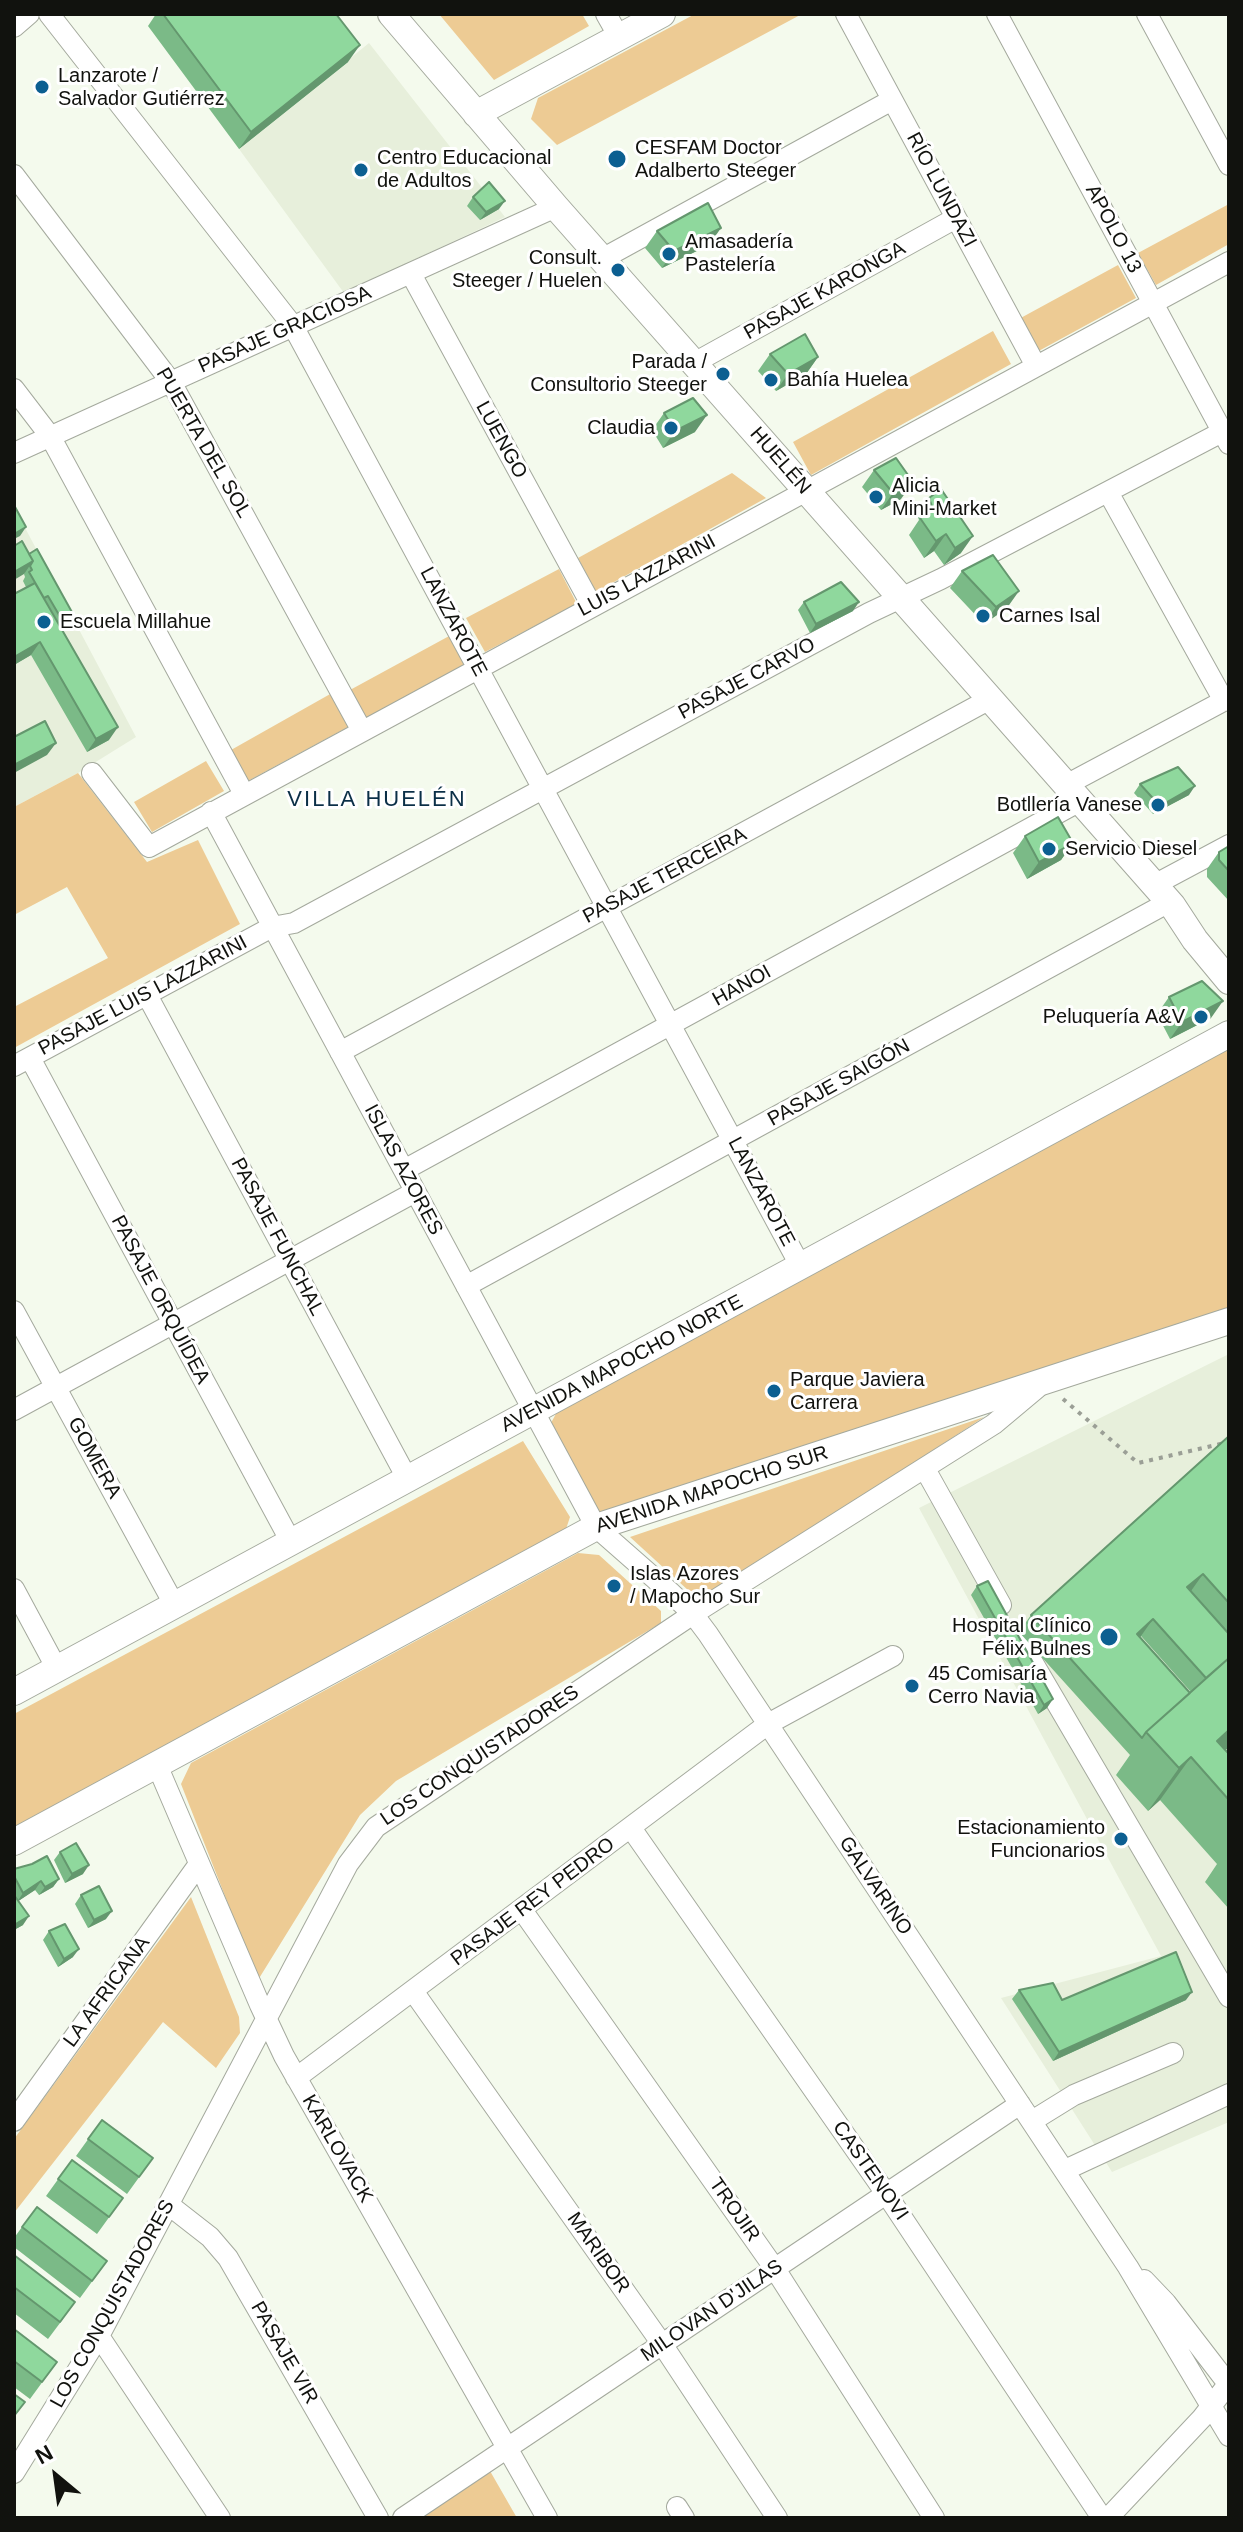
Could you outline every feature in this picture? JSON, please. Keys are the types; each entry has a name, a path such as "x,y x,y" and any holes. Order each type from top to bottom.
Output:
{"main road":[{"name":"HUELÉN","path":"391,14 556,207 1165,897 1229,981"},
{"path":"476,114 613,26 662,14"},
{"name":"HUELÉN","path":"1165,897 1190,917 1229,957"},
{"name":"AVENIDA MAPOCHO NORTE","path":"14,1692 1229,1034"},
{"name":"AVENIDA MAPOCHO SUR","path":"14,1842 596,1527 1229,1321"}],"street":[{"path":"14,27 29,14"},
{"name":"LANZAROTE","path":"49,14 293,326 801,1267"},
{"name":"RÍO LUNDAZI","path":"846,14 1036,366"},
{"name":"APOLO 13","path":"997,14 1226,438"},
{"path":"1147,14 1229,165"},
{"path":"602,259 892,100"},
{"name":"PUERTA DEL SOL","path":"14,175 171,382 362,731"},
{"name":"PASAJE GRACIOSA","path":"14,453 556,207"},
{"name":"PASAJE KARONGA","path":"694,363 956,218"},
{"name":"LUIS LAZZARINI","path":"92,773 149,847 1229,262"},
{"name":"LUENGO","path":"411,274 592,606"},
{"path":"14,389 50,436 244,794"},
{"name":"PASAJE CARVO","path":"272,927 294,923 901,598 1108,492 1226,438"},
{"path":"1108,492 1226,700"},
{"name":"PASAJE TERCEIRA","path":"340,1052 990,699"},
{"name":"HANOI","path":"404,1170 670,1025 1073,793 1226,700"},
{"name":"ISLAS AZORES","path":"211,812 596,1527"},
{"name":"PASAJE SAIGÓN","path":"466,1286 733,1141 1165,897 1229,845"},
{"name":"PASAJE LUIS LAZZARINI","path":"22,1062 272,927"},
{"name":"PASAJE FUNCHAL","path":"147,995 408,1480"},
{"name":"PASAJE ORQUÍDEA","path":"22,1062 173,1323 291,1542"},
{"path":"14,1410 415,1192"},
{"name":"GOMERA","path":"14,1311 175,1606"},
{"name":"LOS CONQUISTADORES","path":"14,2473 99,2336 348,1864 376,1827 693,1614 994,1424 1043,1382"},
{"path":"925,1469 1019,1639 1229,1997"},
{"name":"GALVARINO","path":"596,1527 693,1614 1065,2170 1128,2267 1229,2436"},
{"path":"14,1589 57,1669"},
{"name":"PASAJE REY PEDRO","path":"296,2078 768,1724 893,1656"},
{"name":"KARLOVACK","path":"157,1765 266,2019 296,2078 547,2518"},
{"name":"CASTENOVI","path":"631,1828 887,2195 1105,2518"},
{"name":"LA AFRICANA","path":"14,2121 199,1864"},
{"name":"TROJIR","path":"522,1910 775,2269 934,2518"},
{"name":"MARIBOR","path":"413,1991 662,2344 777,2518"},
{"name":"MILOVAN D'JILAS","path":"403,2518 887,2195 1026,2113 1173,2053"},
{"path":"1065,2170 1229,2094"},
{"name":"PASAJE VIR","path":"169,2205 210,2237 235,2269 378,2518"},
{"name":"GALVARINO","path":"1128,2267 1166,2303 1229,2384"},
{"path":"99,2336 220,2518"},
{"path":"1105,2518 1213,2406 1229,2384"}],"path":[{"path":"1043,1382 1138,1463 1229,1442"}],"shaded area":[{"path":"439,14 582,14 589,26 494,80"},
{"path":"695,14 802,14 557,145 531,119 538,98"},
{"name":"Centro Educacional de Adultos","path":"369,43 505,217 344,293 239,149"},
{"path":"1229,204 1229,244 1156,285 1138,253"},
{"path":"1118,265 1136,298 1035,353 1017,320"},
{"path":"993,331 1011,364 811,475 793,442"},
{"path":"732,473 766,498 596,592 578,558"},
{"name":"Escuela Millahue","path":"14,507 136,737 14,807"},
{"path":"559,569 577,604 485,652 466,618"},
{"path":"451,635 467,665 366,720 350,690"},
{"path":"332,693 350,726 246,782 231,750"},
{"path":"206,761 224,791 152,832 134,802"},
{"path":"78,773 147,862 198,840 240,924 14,1048 14,1007 108,958 67,887 14,915 14,807"},
{"name":"Parque Javiera Carrera","path":"1229,1044 1229,1309 607,1512 598,1511 551,1423 559,1408"},
{"name":"Hospital Clínico Félix Bulnes","path":"1229,1354 1229,2122 1112,2172 1001,1998 1161,1956 919,1508"},
{"path":"984,1417 701,1602 630,1537"},
{"path":"523,1441 570,1517 564,1535 14,1828 14,1714"},
{"path":"578,1553 599,1555 661,1611 661,1623 396,1781 360,1815 258,1980 181,1784 191,1763"},
{"path":"191,1897 239,2017 240,2033 216,2068 163,2022 14,2213 14,2139"},
{"path":"490,2471 517,2518 422,2518"}],"building":[{"path":"163,14 336,14 360,45 251,132"},
{"path":"489,182 505,201 486,212 473,197"},
{"path":"708,203 721,228 674,251 657,231"},
{"path":"805,334 818,357 788,374 770,354"},
{"path":"693,398 707,415 675,431 664,413"},
{"path":"896,458 913,482 893,493 874,470"},
{"path":"941,489 973,536 955,548 946,534 936,541 920,518 933,509 929,498"},
{"path":"14,505 26,527 14,534"},
{"path":"22,541 33,561 14,572 14,546"},
{"path":"37,549 73,614 62,620 29,572 33,561 29,554"},
{"path":"993,555 1019,591 996,607 962,571"},
{"path":"841,582 859,602 816,624 804,602"},
{"path":"35,583 118,727 96,739 40,642 14,657 14,594"},
{"path":"45,721 56,743 14,765 14,737"},
{"path":"1178,767 1195,786 1160,806 1140,784"},
{"path":"1058,817 1073,843 1039,862 1025,836"},
{"path":"1229,846 1229,871 1219,860 1219,852"},
{"path":"1202,981 1223,1001 1182,1022 1169,997"},
{"path":"1229,1436 1229,1603 1203,1574 1187,1587 1229,1634 1229,1658 1206,1678 1153,1619 1137,1634 1190,1693 1142,1738 1031,1615"},
{"path":"988,1581 1053,1699 1044,1705 977,1586"},
{"path":"1229,1658 1229,1730 1217,1741 1229,1754 1229,1800 1191,1757 1179,1768 1146,1732"},
{"path":"76,1843 89,1865 72,1874 60,1852"},
{"path":"47,1856 59,1879 45,1887 41,1881 23,1893 14,1876 14,1869"},
{"path":"99,1886 112,1911 94,1920 81,1895"},
{"path":"14,1895 29,1916 14,1925"},
{"path":"65,1924 79,1949 64,1959 49,1931"},
{"path":"1176,1952 1192,1992 1059,2052 1019,1990 1053,1983 1062,2000"},
{"path":"102,2120 153,2158 139,2177 88,2139"},
{"path":"72,2160 123,2198 109,2217 58,2179"},
{"path":"37,2207 107,2261 92,2281 22,2227"},
{"path":"14,2255 75,2302 60,2322 14,2287"},
{"path":"14,2329 57,2362 42,2382 14,2361"},
{"path":"14,2394 25,2402 14,2416"}],"place":[{"name":"Lanzarote / Salvador Gutiérrez","path":"42,87"},
{"name":"CESFAM Doctor Adalberto Steeger","path":"617,159"},
{"name":"Centro Educacional de Adultos","path":"361,170"},
{"name":"Amasadería Pastelería","path":"669,254"},
{"name":"Consult. Steeger / Huelen","path":"618,270"},
{"name":"Parada / Consultorio Steeger","path":"723,374"},
{"name":"Bahía Huelea","path":"771,380"},
{"name":"Claudia","path":"671,428"},
{"name":"Alicia Mini-Market","path":"876,497"},
{"name":"Carnes Isal","path":"983,616"},
{"name":"Escuela Millahue","path":"44,622"},
{"name":"Botllería Vanese","path":"1158,805"},
{"name":"Servicio Diesel","path":"1049,849"},
{"name":"Peluquería A&V","path":"1201,1017"},
{"name":"Parque Javiera Carrera","path":"774,1391"},
{"name":"Islas Azores / Mapocho Sur","path":"614,1586"},
{"name":"Hospital Clínico Félix Bulnes","path":"1109,1637"},
{"name":"45 Comisaría Cerro Navia","path":"912,1686"},
{"name":"Estacionamiento Funcionarios","path":"1121,1839"}],"district":[{"name":"VILLA HUELÉN","path":"377,800"}]}
